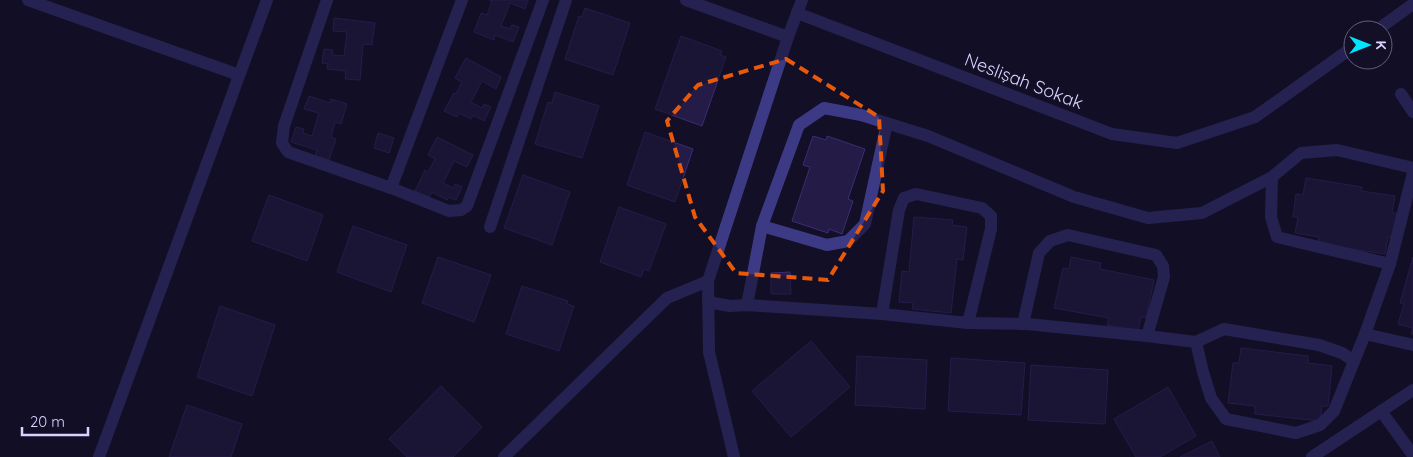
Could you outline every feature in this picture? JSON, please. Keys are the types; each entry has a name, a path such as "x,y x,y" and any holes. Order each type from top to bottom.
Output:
{"street":[{"path":"28,0 240,75"},
{"path":"100,457 267,0"},
{"path":"327,0 284,126 282,143 288,152 390,188 449,212 461,210 467,206 543,0"},
{"path":"390,188 462,0"},
{"path":"490,227 566,0"},
{"path":"686,0 788,37"},
{"path":"734,457 709,352 708,281 788,37 802,0"},
{"path":"1390,20 1413,4"},
{"name":"Neslişah Sokak","path":"797,13 1112,134 1177,143 1256,117 1343,54"},
{"path":"1401,94 1413,112"},
{"path":"748,305 762,226 799,125 824,108 861,115 928,136 1074,197 1148,218 1202,213 1272,177 1300,153 1337,150 1413,168"},
{"path":"762,226 827,245 848,241 865,224 887,123"},
{"path":"1196,342 1211,398 1226,419 1296,433 1320,425 1334,411 1365,334 1390,264 1410,199 1413,173"},
{"path":"1272,177 1271,217 1276,237 1390,264"},
{"path":"882,314 899,210 904,198 916,194 982,208 991,216 991,229 968,323"},
{"path":"1023,324 1039,253 1050,241 1068,235 1156,254 1164,266 1164,277 1147,336"},
{"path":"504,457 666,298 708,281"},
{"path":"708,302 730,306 748,305 882,314 968,323 1023,324 1196,342 1224,329 1319,345 1342,353 1354,361"},
{"path":"1365,334 1413,345"},
{"path":"1312,457 1413,390"},
{"path":"1381,411 1413,454"}],"highlighted area":[{"path":"786,59 879,117 883,191 828,280 736,273 695,217 667,121 698,85"}],"building":[{"path":"489,0 528,0 525,9 510,3 501,26 510,29 512,25 519,27 513,42 495,35 494,40 474,32 481,13 487,15 492,1"},
{"path":"585,8 630,23 613,75 565,59 579,16 582,17"},
{"path":"334,18 375,23 372,45 363,44 360,80 345,79 346,71 327,69 328,64 322,63 324,49 333,50 332,55 344,56 347,32 333,31"},
{"path":"681,36 722,51 720,55 726,57 702,126 655,109"},
{"path":"466,58 501,77 496,89 482,81 471,102 482,108 484,104 491,107 484,121 473,115 471,119 459,113 457,117 444,111 462,82 455,78"},
{"path":"555,92 599,106 582,158 535,144 548,102 552,103"},
{"path":"309,96 330,103 331,99 347,104 341,124 335,122 331,137 336,139 329,160 315,156 317,150 291,142 296,127 304,129 303,133 312,136 319,113 304,109"},
{"path":"645,132 693,149 675,202 627,185"},
{"path":"378,133 394,138 389,153 374,148"},
{"path":"813,136 826,140 827,136 865,149 848,199 853,201 842,234 829,229 828,233 792,221 810,167 803,165"},
{"path":"437,137 473,155 467,167 454,161 443,183 453,188 455,184 462,187 456,200 449,197 447,200 432,192 429,197 415,191 425,170 428,172 435,159 428,155"},
{"path":"523,175 570,192 552,245 504,228"},
{"path":"1306,178 1362,187 1361,191 1395,196 1392,213 1397,213 1393,238 1388,237 1385,254 1318,244 1319,237 1295,233 1298,217 1293,217 1296,194 1303,195"},
{"path":"269,195 323,215 307,261 252,241"},
{"path":"619,207 666,224 649,271 644,269 641,277 600,262"},
{"path":"914,217 953,220 952,225 967,227 963,260 957,259 951,313 912,309 913,303 899,302 902,271 909,272"},
{"path":"353,226 407,245 391,292 337,272"},
{"path":"438,257 491,275 474,322 422,303"},
{"path":"1071,257 1101,263 1100,269 1154,280 1146,318 1141,317 1138,331 1107,325 1109,318 1054,308 1063,268 1069,269"},
{"path":"1413,257 1413,328 1398,324 1404,304 1400,303"},
{"path":"790,272 791,294 771,294 771,273"},
{"path":"522,286 568,301 567,304 574,306 559,351 506,334"},
{"path":"220,306 275,325 252,396 197,377"},
{"path":"811,341 850,387 791,437 752,391"},
{"path":"1241,348 1308,356 1308,363 1332,366 1328,406 1322,406 1320,421 1255,414 1255,406 1228,403 1233,363 1239,363"},
{"path":"857,356 927,360 925,409 855,405"},
{"path":"951,358 1025,363 1021,415 948,411"},
{"path":"1031,365 1108,370 1105,424 1028,420"},
{"path":"441,386 482,427 453,457 407,457 389,439"},
{"path":"1168,387 1196,436 1160,457 1136,457 1114,419"},
{"path":"187,405 242,424 231,457 169,457"},
{"path":"1212,441 1220,457 1180,457"}]}
